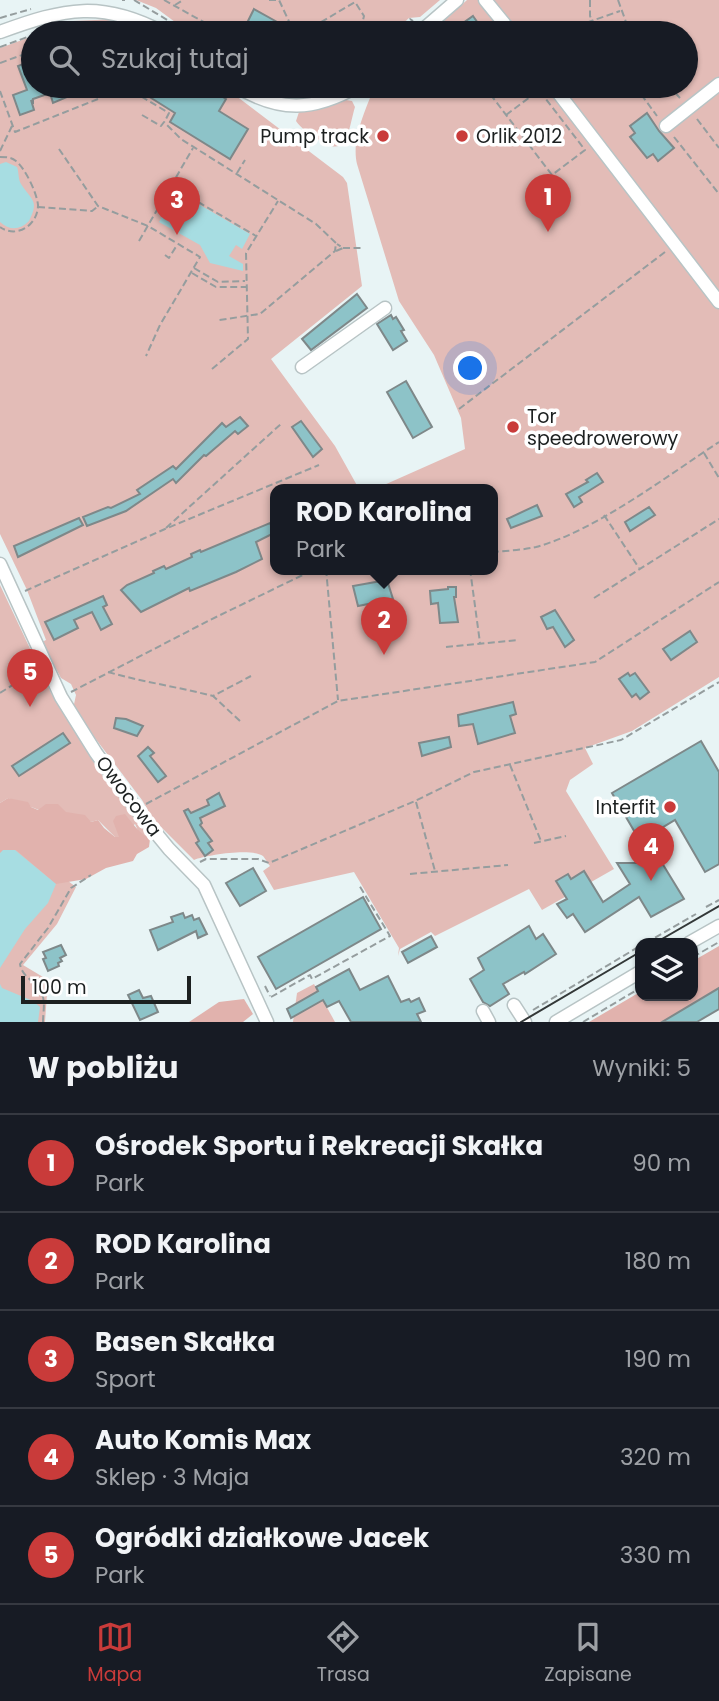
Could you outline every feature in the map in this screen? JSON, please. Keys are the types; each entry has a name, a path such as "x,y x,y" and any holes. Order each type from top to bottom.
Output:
{"street":[{"path":"426,21 443,5 457,0"},
{"path":"485,0 502,21"},
{"path":"31,21 64,9 93,5 112,7 146,21"},
{"path":"0,32 21,24"},
{"path":"666,126 719,84"},
{"path":"259,98 292,106 324,102 332,98"},
{"path":"562,98 719,302"},
{"path":"303,367 385,308"},
{"name":"Owocowa","path":"0,564 61,697 96,753 137,810 169,849 189,868 208,894 267,1022"},
{"path":"698,938 719,926"},
{"path":"556,1022 635,975"},
{"path":"514,1005 523,1019"}],"path":[{"path":"134,0 168,21"},
{"path":"139,1 143,0"},
{"path":"164,0 202,21"},
{"path":"174,5 183,0"},
{"path":"269,0 279,0 288,21"},
{"path":"346,0 349,5"},
{"path":"590,0 592,20 620,11"},
{"path":"618,0 625,21"},
{"path":"323,21 355,2 364,21"},
{"path":"0,47 21,39"},
{"path":"0,63 21,55"},
{"path":"0,91 15,132 98,99"},
{"path":"142,114 161,126 169,113 144,98"},
{"path":"493,98 552,175 585,150 545,98"},
{"path":"506,115 528,98"},
{"path":"644,98 719,194"},
{"path":"164,122 181,139 316,225 343,248"},
{"path":"0,151 13,125"},
{"path":"139,241 194,147"},
{"path":"59,149 98,206 148,226 200,257 160,325 146,356"},
{"path":"0,157 18,162 36,195 37,206 35,218 25,229 12,232 0,227"},
{"path":"237,174 246,160"},
{"path":"171,186 257,237"},
{"path":"212,369 248,339 246,253 278,201"},
{"path":"37,206 92,211 98,206"},
{"path":"335,251 336,243"},
{"path":"165,255 169,258 178,244"},
{"path":"459,409 674,245"},
{"path":"219,320 260,314 335,251 363,247"},
{"path":"194,268 218,282 247,281"},
{"path":"191,272 216,287 247,287"},
{"path":"165,529 282,423"},
{"path":"498,551 535,547 576,531 719,442"},
{"path":"703,452 719,478"},
{"path":"273,484 319,465"},
{"path":"14,596 270,485"},
{"path":"604,515 639,569"},
{"path":"594,598 719,519"},
{"path":"61,697 303,575"},
{"path":"327,575 338,701"},
{"path":"471,575 480,643"},
{"path":"137,810 338,701 596,662 719,582"},
{"path":"446,647 519,640"},
{"path":"0,693 46,665"},
{"path":"108,672 213,696 240,721"},
{"path":"213,696 251,676"},
{"path":"189,868 206,859 258,859 269,863 415,801 474,772 621,740 719,682"},
{"path":"509,764 541,841"},
{"path":"415,801 435,873"},
{"path":"534,843 566,836"},
{"path":"410,874 508,865"},
{"path":"43,1022 44,1000 34,983 21,972 20,964 48,928 71,888 91,875"},
{"path":"266,997 271,997 310,975 311,979 390,936 359,885"},
{"path":"706,907 719,900"},
{"path":"655,938 696,914"},
{"path":"698,954 719,942"},
{"path":"523,1019 635,949"},
{"path":"583,1022 635,991"}],"shaded area":[{"path":"136,0 440,0 420,17 406,21 174,21 156,8"},
{"path":"467,0 719,0 719,677 632,731 585,748 593,764 570,780 566,791 614,869 542,910 529,889 435,936 431,932 400,949 398,956 399,948 354,872 274,890 263,871 270,866 263,856 229,853 194,860 153,819 142,800 73,709 76,695 71,684 61,678 42,642 46,640 27,590 0,534 0,48 21,40 21,98 239,98 343,177 347,183 362,286 271,359 335,446 356,484 270,484 270,575 498,575 498,484 386,484 465,449 461,418 434,355 399,301 357,164 356,145 364,114 370,98 698,98 698,21 444,21"},
{"path":"117,19 116,21 73,21"},
{"path":"346,100 352,101 355,107 348,133 341,145 328,145 296,121 299,112 321,109"},
{"path":"0,585 51,693 107,783 153,837 150,839 140,835 135,824 120,838 115,837 98,820 91,822 74,814 39,810 8,798 0,803"},
{"path":"8,798 28,802 38,810 46,804 58,804 66,812 85,815 91,822 98,820 115,837 119,837 113,821 116,816 125,814 150,839 149,847 137,854 133,861 106,868 86,879 56,884 16,850 0,853 0,803"},
{"path":"0,830 76,887 57,924 23,965 48,980 45,1022 0,1022"},
{"path":"719,946 719,988 698,1001 698,958"},
{"path":"314,984 335,1022 293,1022 297,993"},
{"path":"635,995 635,1001 697,1001 662,1022 589,1022"},
{"path":"244,999 253,1014 243,1022 189,1022 219,1002"}],"water":[{"path":"6,162 17,167 20,182 34,204 29,221 15,228 0,222 0,164"},
{"path":"176,191 250,234 242,249 236,245 229,256 243,264 243,271 210,263 200,245 159,222"},
{"path":"3,850 15,850 56,884 48,903 25,929 0,968 0,853"},
{"path":"0,984 2,988 33,1001 40,1007 38,1022 0,1022"}],"building":[{"path":"254,9 275,21 248,21"},
{"path":"21,92 21,98 36,98 33,99 33,104 31,100 34,110 20,115 13,95"},
{"path":"52,98 65,98 53,103"},
{"path":"151,98 224,98 219,111 248,129 230,159 170,122 175,113"},
{"path":"647,113 674,148 658,161 653,154 647,158 630,137 635,133 630,126"},
{"path":"357,294 367,308 311,350 302,339"},
{"path":"391,315 393,319 396,317 404,330 401,331 407,341 393,350 377,324"},
{"path":"406,381 432,427 413,438 387,392"},
{"path":"240,417 248,426 238,434 235,431 204,455 176,483 173,479 126,511 87,526 83,517 111,508 140,494 137,490 173,466 176,469 222,423 226,427"},
{"path":"301,421 322,449 313,457 292,427"},
{"path":"597,473 603,482 579,497 582,502 574,507 566,494 588,482 586,480"},
{"path":"537,505 542,516 511,528 507,519"},
{"path":"649,507 655,515 630,531 625,522"},
{"path":"79,518 83,525 18,557 14,546"},
{"path":"270,523 270,535 256,542 262,559 236,572 190,591 189,588 141,612 121,590 154,573 153,571 164,566 166,569 192,557 191,554 200,550 201,552"},
{"path":"387,580 393,599 358,606 353,586"},
{"path":"456,587 454,597 458,622 440,623 438,603 431,604 430,591"},
{"path":"103,596 107,605 103,607 112,624 101,630 92,612 74,620 78,628 54,640 45,622"},
{"path":"555,610 574,640 565,647 553,627 547,629 541,617"},
{"path":"690,631 697,642 671,660 663,649"},
{"path":"628,673 630,676 635,673 649,692 640,699 636,694 632,697 619,679"},
{"path":"513,702 516,714 510,716 515,733 478,744 473,724 459,726 458,715"},
{"path":"116,718 143,726 137,736 114,728"},
{"path":"63,733 70,743 19,776 12,766"},
{"path":"449,737 451,747 422,756 419,743"},
{"name":"Interfit","path":"701,741 719,772 719,864 705,872 675,820 640,841 612,793"},
{"path":"148,747 154,753 150,756 166,776 158,782 138,756"},
{"path":"219,793 225,806 200,818 200,825 212,841 208,843 213,850 205,856 196,843 199,841 184,811 188,809 191,813 209,805 207,800"},
{"path":"617,863 662,863 684,899 651,917 639,897 585,932 573,914 567,918 557,904 567,899 556,881 568,874 571,879 584,871 603,902 630,884"},
{"path":"253,868 266,891 240,906 226,883"},
{"path":"363,897 381,929 276,989 258,957"},
{"path":"183,913 185,918 192,915 194,920 199,918 207,934 198,938 196,931 158,950 150,930 173,922 171,917"},
{"path":"529,926 536,939 543,934 556,954 525,974 524,972 503,984 509,994 490,1006 483,1002 470,979 484,970 478,958"},
{"path":"431,936 437,947 408,963 402,952"},
{"path":"61,945 66,955 60,958 62,961 58,963 59,966 48,971 43,952"},
{"path":"349,969 360,990 388,976 401,1002 409,999 411,1002 419,998 425,1011 417,1014 421,1022 351,1022 339,1001 327,1007 323,1000 291,1018 287,1009 318,991 316,987"},
{"path":"719,988 719,1009 697,1022 662,1022 698,1001"},
{"path":"139,990 143,998 151,996 158,1012 140,1020 128,995"}],"tram line":[{"path":"664,938 719,906"},
{"path":"521,1022 635,955"}],"place":[{"name":"Pump track","path":"383,136"},
{"name":"Orlik 2012","path":"462,136"},
{"name":"Ośrodek Sportu i Rekreacji Skałka","path":"548,232"},
{"name":"Basen Skałka","path":"177,235"},
{"name":"Tor speedrowerowy","path":"513,427"},
{"name":"ROD Karolina","path":"384,655"},
{"name":"Ogródki działkowe Jacek","path":"30,707"},
{"name":"Interfit","path":"670,807"},
{"name":"Auto Komis Max","path":"651,881"}]}
